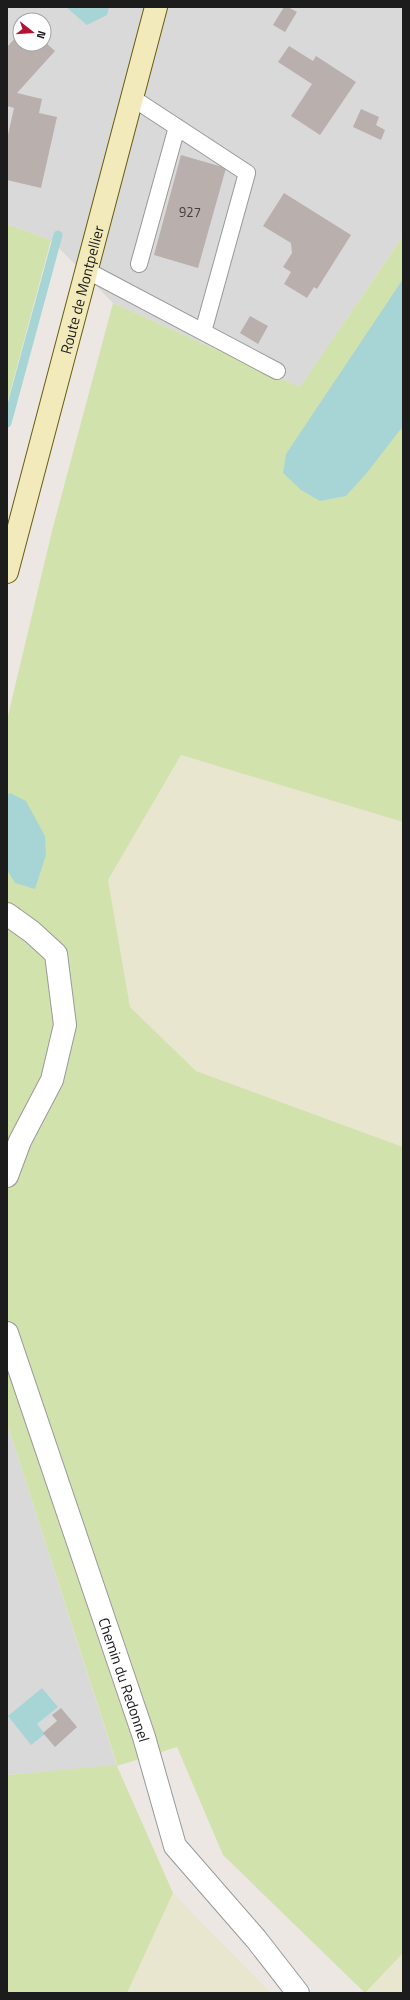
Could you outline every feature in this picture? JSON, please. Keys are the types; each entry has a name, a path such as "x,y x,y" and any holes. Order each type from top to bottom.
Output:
{"street":[{"name":"Route de Montpellier","path":"7,572 131,97 156,7"},
{"path":"7,1176 20,1141 52,1080 65,1025 56,954 32,932 8,915"},
{"name":"Chemin du Redonnel","path":"7,1333 144,1737 175,1846 256,1939 298,1993"}],"lane":[{"path":"131,97 247,173 203,332"},
{"path":"139,264 177,127"},
{"path":"86,270 277,371"}],"shaded area":[{"path":"7,7 403,7 403,236 300,387 113,303 51,240 7,224"},
{"path":"181,755 403,822 403,1147 196,1071 130,1007 108,880"},
{"path":"7,1423 117,1766 7,1775"},
{"path":"173,1893 271,1993 127,1993"},
{"path":"403,1953 403,1993 365,1993"}],"green space":[{"path":"7,224 51,240 7,404"},
{"path":"403,236 403,822 181,755 108,880 130,1007 196,1071 403,1147 403,1953 365,1993 223,1855 177,1747 117,1766 173,1893 127,1993 7,1993 7,1775 117,1765 7,1423 7,720 52,531 113,303 300,387"}],"water":[{"path":"66,7 109,7 107,15 87,25"},
{"path":"403,279 403,426 366,474 346,496 320,501 301,490 283,473 286,454"},
{"path":"10,793 26,801 45,836 46,855 35,889 15,883 7,870 7,795"},
{"path":"42,1688 58,1707 37,1724 45,1734 31,1745 8,1716"}],"building":[{"path":"284,7 288,7 297,12 285,32 273,25"},
{"path":"12,42 12,52 52,52 52,48 55,51 17,93 42,99 39,113 57,117 41,188 7,180 7,139 14,108 7,106 7,47"},
{"path":"289,46 313,61 316,56 356,82 320,135 291,116 312,84 278,62"},
{"path":"361,109 379,117 376,125 385,130 381,140 353,127"},
{"path":"181,155 226,168 198,268 154,255"},
{"path":"284,193 351,235 317,289 314,287 307,298 284,284 291,272 283,267 292,253 291,243 263,226"},
{"path":"250,316 268,326 258,344 240,333"},
{"path":"61,1708 77,1727 55,1747 43,1733 57,1721 52,1715"}],"waterway":[{"path":"7,423 58,235"}]}
